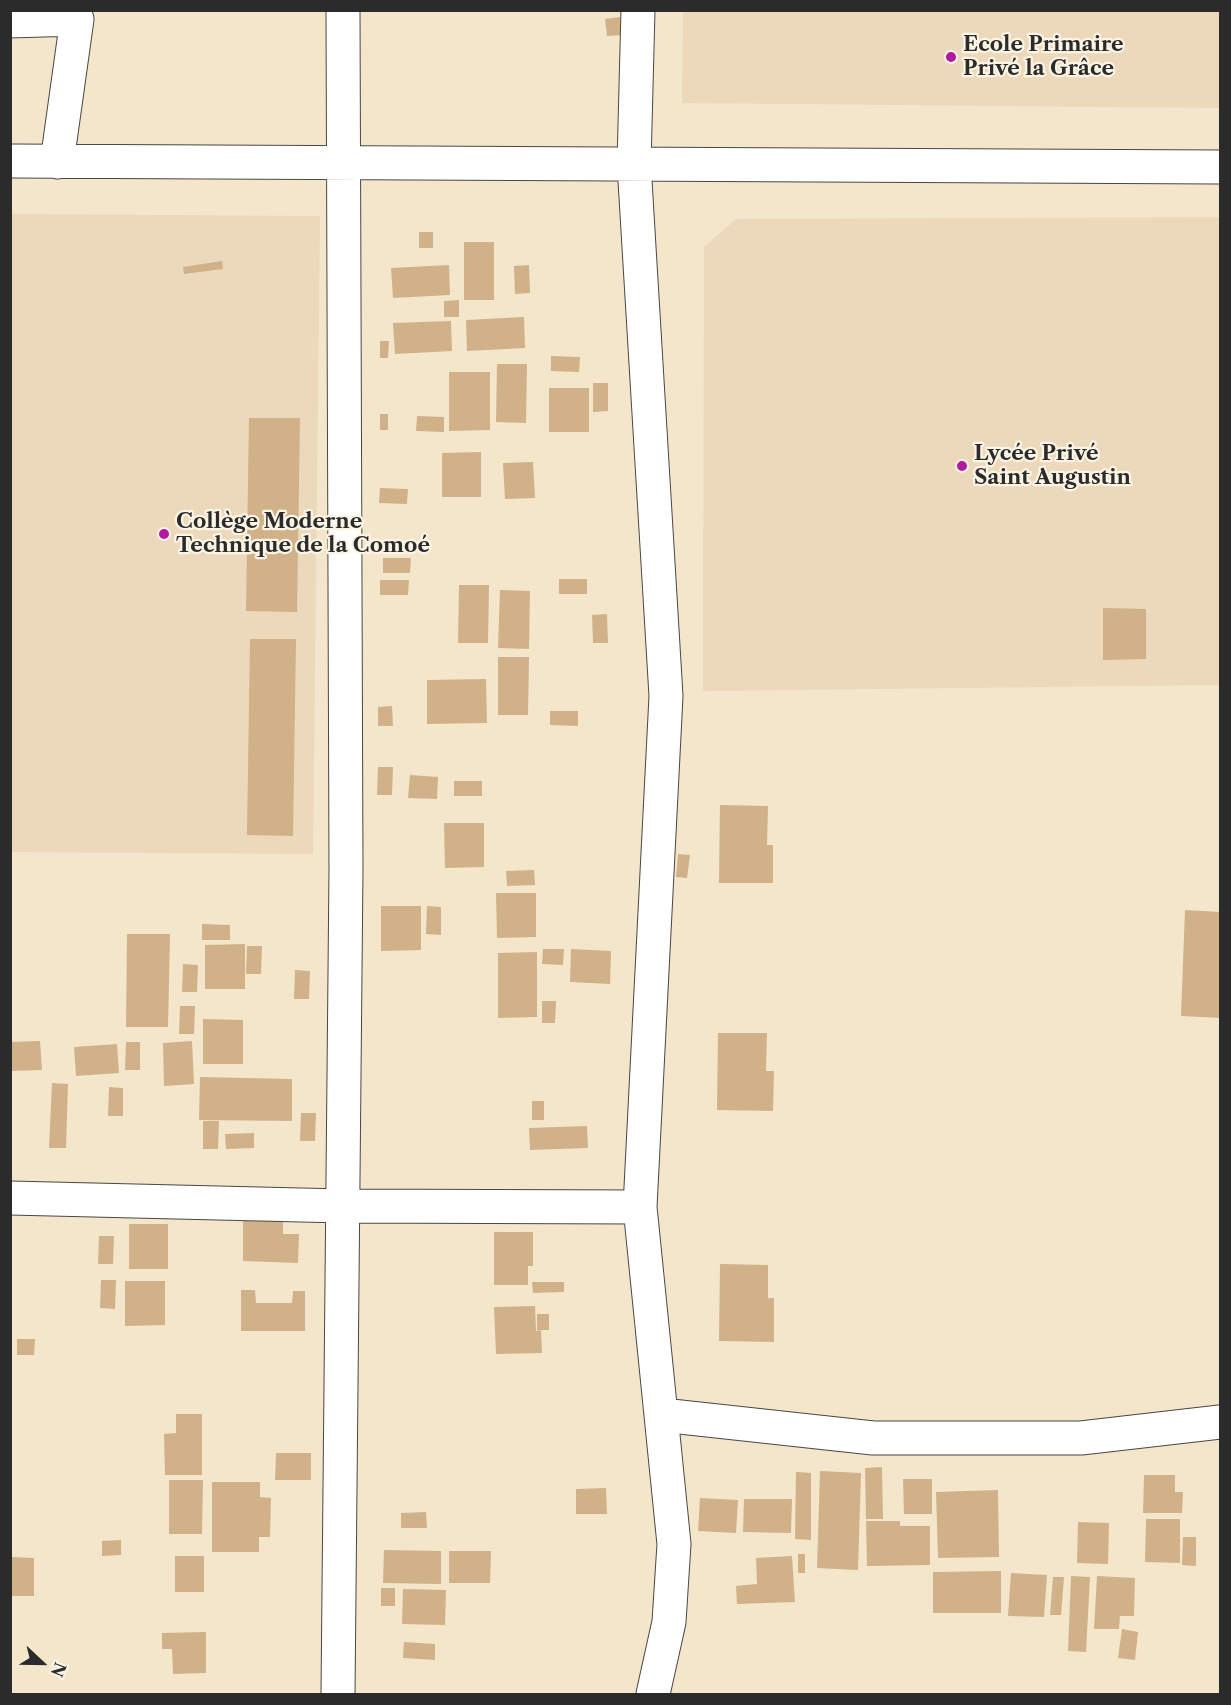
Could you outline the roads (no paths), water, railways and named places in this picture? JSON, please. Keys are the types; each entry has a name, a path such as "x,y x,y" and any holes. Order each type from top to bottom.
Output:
{"street":[{"path":"338,1695 346,869 343,10"},
{"path":"638,10 634,164 666,696 640,1207 674,1544 669,1622 654,1695"},
{"path":"10,21 76,19 57,162"},
{"path":"10,161 1221,167"},
{"path":"10,1198 343,1206 640,1207"},
{"path":"662,1415 873,1438 1081,1438 1221,1422"}],"place":[{"name":"Ecole Primaire Privé la Grâce","path":"951,57"},
{"name":"Lycée Privé Saint Augustin","path":"962,466"},
{"name":"Collège Moderne Technique de la Comoé","path":"164,534"}]}
